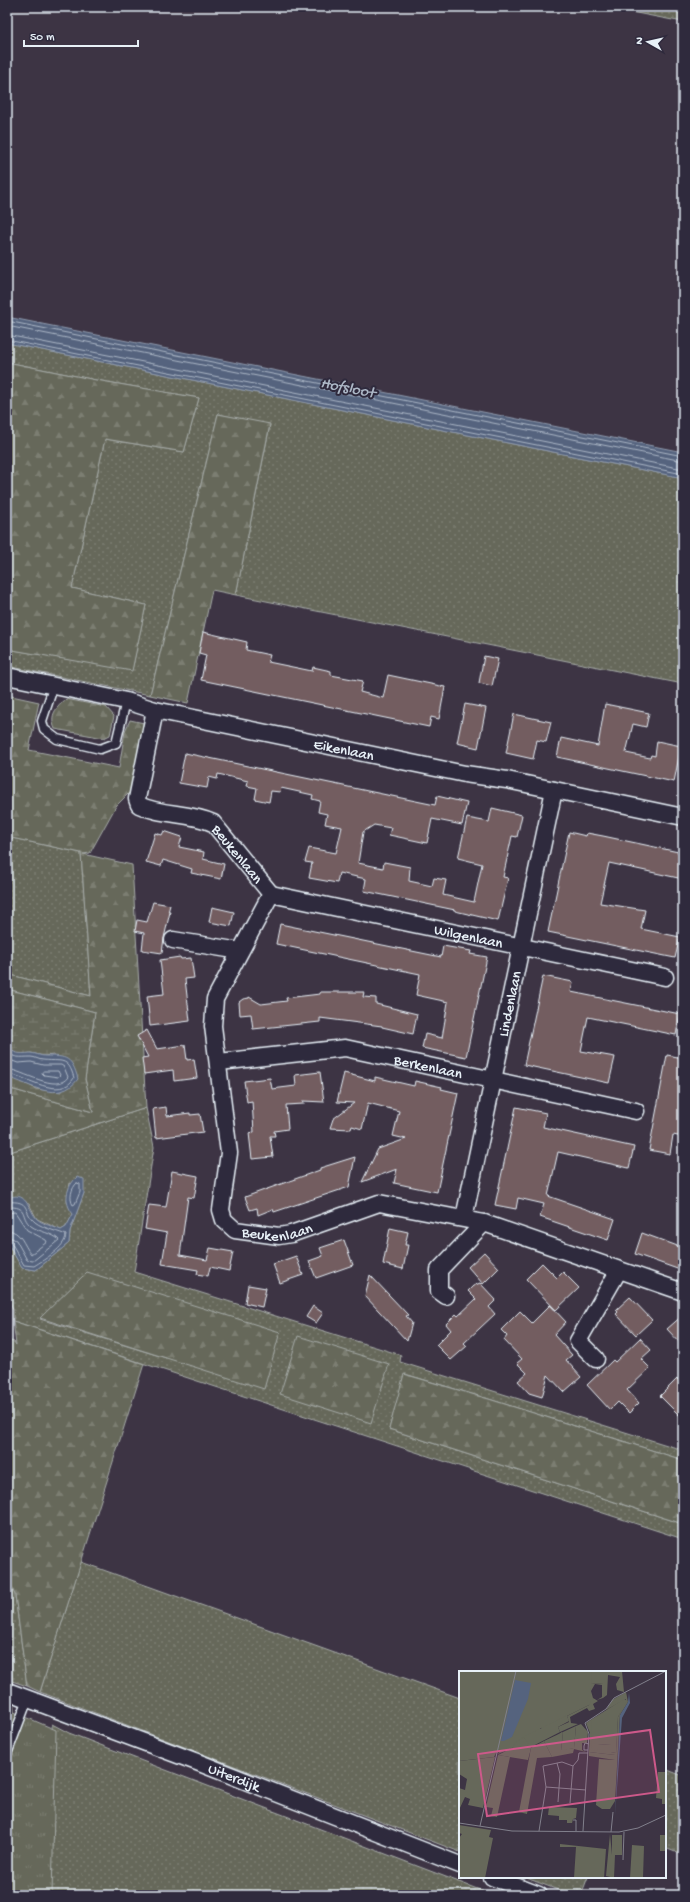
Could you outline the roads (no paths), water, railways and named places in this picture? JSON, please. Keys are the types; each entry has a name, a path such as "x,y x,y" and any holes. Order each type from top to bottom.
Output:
{"street":[{"name":"Eikenlaan","path":"7,676 126,701 155,710 683,817"},
{"name":"Beukenlaan","path":"155,710 137,799 139,805 148,809 203,819 213,823 272,894 215,999 213,1026 219,1062 229,1153 221,1210 224,1220 235,1230 279,1236 290,1234 379,1203 484,1223 683,1292"},
{"name":"Lindenlaan","path":"464,1218 554,790"},
{"name":"Wilgenlaan","path":"272,894 666,977"},
{"path":"173,940 240,951"},
{"name":"Berkenlaan","path":"219,1062 344,1048 636,1111"},
{"path":"446,1296 439,1290 439,1270 484,1223"},
{"path":"596,1359 578,1341 619,1270"},
{"name":"Uiterdijk","path":"7,1691 197,1762 459,1865"},
{"path":"495,1878 539,1895"}],"lane":[{"path":"54,685 42,721 44,729 57,739 81,746 100,749 116,742 126,701"},
{"path":"7,1754 28,1699"}],"water":[{"name":"Hofsloot","path":"7,317 683,452 683,478 7,343"},
{"path":"7,1047 17,1053 32,1053 43,1056 64,1057 71,1062 78,1079 70,1087 62,1091 53,1092 35,1088 7,1077"},
{"path":"77,1177 84,1179 84,1193 70,1231 69,1243 36,1270 22,1268 7,1242 7,1199 13,1196 23,1198 39,1221 61,1230 66,1227 73,1214 68,1205 67,1195 70,1185"}]}
